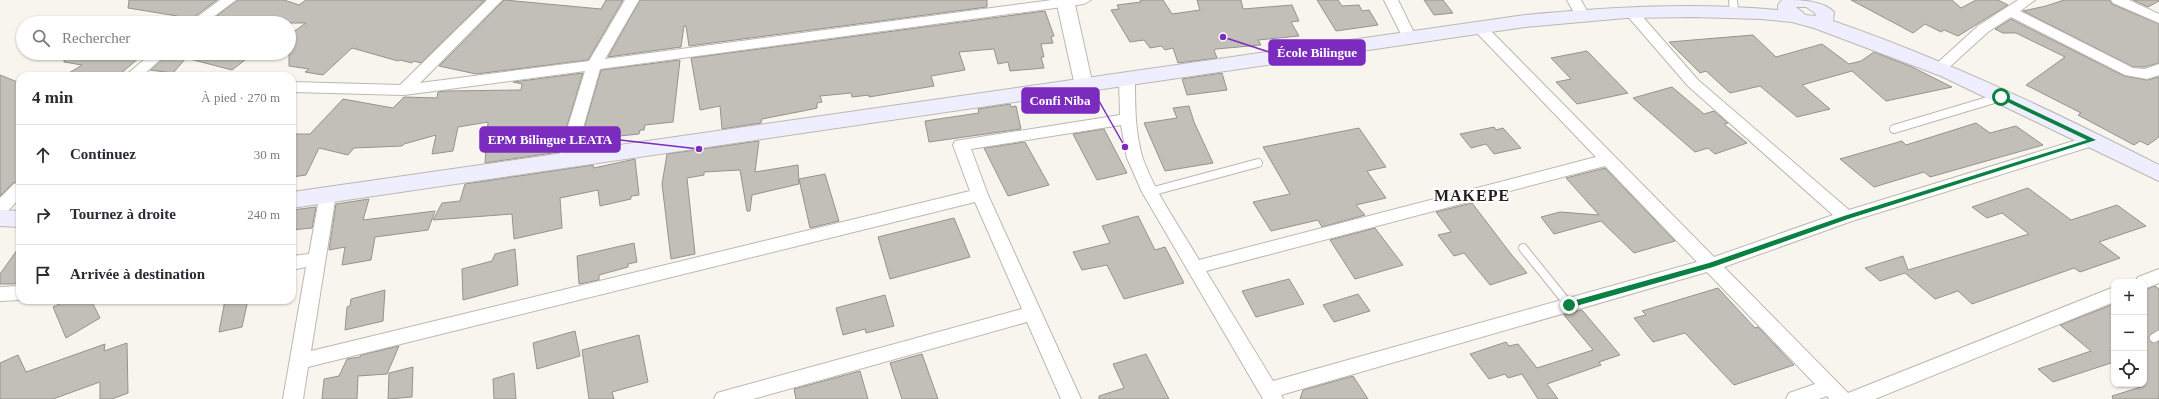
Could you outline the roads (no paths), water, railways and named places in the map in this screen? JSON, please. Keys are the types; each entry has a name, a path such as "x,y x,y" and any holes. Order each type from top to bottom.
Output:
{"main road":[{"path":"296,199 1127,80 1409,37 1480,28 1578,7 1631,12 1803,7 1863,37 1940,68 2093,140 2159,174"},
{"path":"0,218 16,219"}],"street":[{"path":"206,16 229,0"},
{"path":"404,90 495,0"},
{"path":"566,160 594,65 632,0"},
{"path":"296,87 404,90 1065,1 1084,0"},
{"path":"1391,0 1409,37"},
{"path":"1940,68 1983,29 2028,0"},
{"path":"2118,0 2159,19"},
{"path":"1065,1 1084,86"},
{"path":"2010,11 2130,72 2147,74 2159,69"},
{"path":"1631,12 1693,83 1846,217"},
{"path":"1480,28 1607,160 1836,393"},
{"path":"138,72 152,60"},
{"path":"1127,80 1128,119 1135,158 1150,192 1270,395 1569,305 1710,265 1846,217 2093,140"},
{"path":"1071,399 980,195 961,145 1128,119"},
{"path":"1194,268 1607,160"},
{"path":"0,209 16,192"},
{"path":"293,399 328,194"},
{"path":"300,361 980,195"},
{"path":"296,262 317,259"},
{"path":"2147,281 2159,276"},
{"path":"0,294 16,293"},
{"path":"1854,399 2111,295"},
{"path":"724,399 1033,314"},
{"path":"1796,399 1836,393"}],"lane":[{"path":"1894,129 2001,97"},
{"path":"1150,192 1258,163"},
{"path":"1523,248 1569,305"}],"place":[{"name":"École Bilingue","path":"1223,37"},
{"name":"Confi Niba","path":"1125,147"},
{"name":"EPM Bilingue LEATA","path":"699,149"}],"district":[{"name":"MAKEPE","path":"1472,195"}]}
